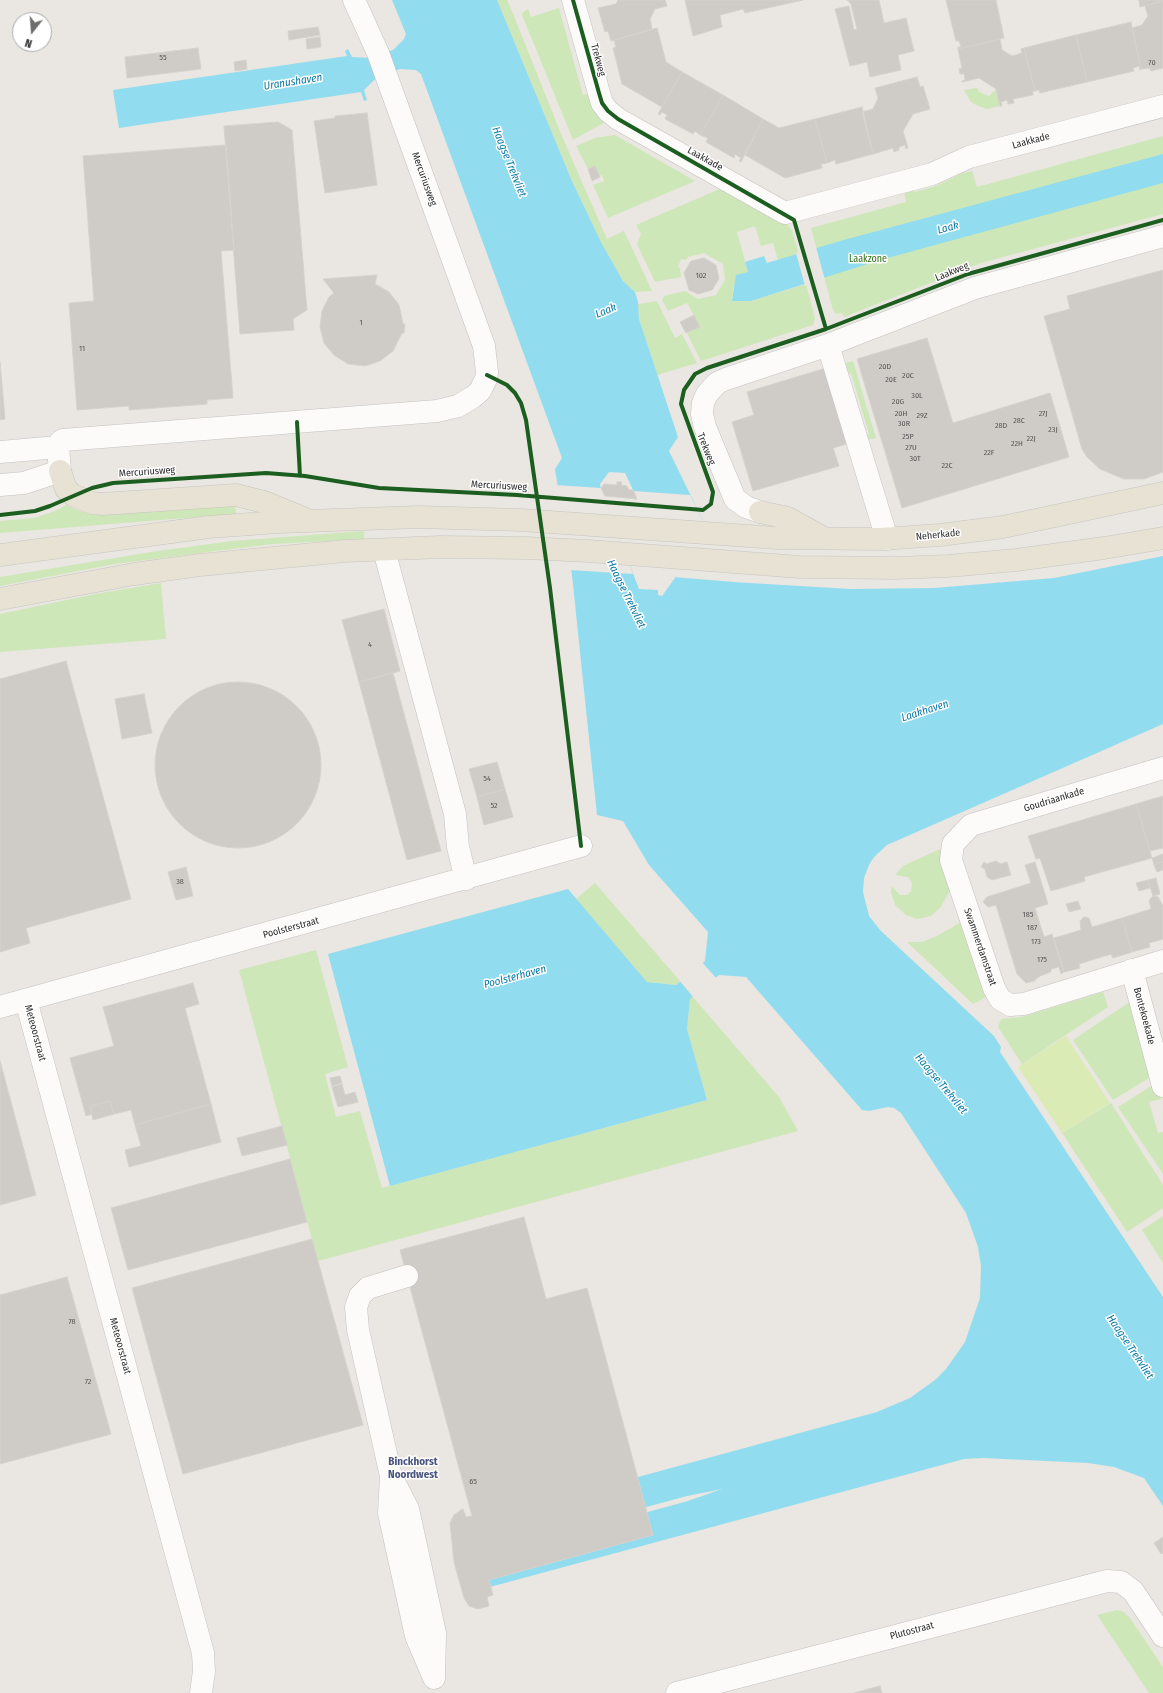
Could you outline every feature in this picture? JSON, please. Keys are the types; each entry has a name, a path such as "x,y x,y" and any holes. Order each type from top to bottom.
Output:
{"main road":[{"path":"60,471 66,490 73,495 92,503 102,504 236,496 264,502 310,521"},
{"name":"Neherkade","path":"310,521 418,517 522,520 777,538 826,540 887,539 940,535 1003,527 1163,493"},
{"path":"760,512 788,518 826,540"},
{"path":"0,555 209,527 310,521"},
{"path":"0,599 134,574 200,565 304,554 447,547 526,548 829,568 888,568 948,566 1047,556 1163,538"}],"street":[{"name":"Mercuriusweg","path":"0,452 63,444 437,411 458,406 473,398 480,391 486,379 487,372 484,346 378,53 354,0"},
{"name":"Trekweg","path":"573,0 602,103 608,111 618,119"},
{"name":"Laakkade","path":"618,119 785,213 935,174 969,157 1163,106"},
{"path":"887,539 828,345 975,288 1163,236"},
{"name":"Trekweg","path":"760,512 741,504 735,499 730,489 703,420 702,408 707,394 722,380 828,345"},
{"path":"0,485 24,483 60,471 63,444"},
{"path":"384,550 455,814 458,847 466,879"},
{"name":"Goudriaankade","path":"952,844 971,825 1163,768"},
{"name":"Swammerdamstraat","path":"952,844 951,860 994,988 1000,999 1010,1005 1024,1004 1163,961"},
{"name":"Poolsterstraat","path":"0,1007 581,846"},
{"name":"Bontekoekade","path":"1132,970 1163,1086"},
{"name":"Meteoorstraat","path":"26,1000 203,1653 204,1671 201,1693"},
{"path":"407,1276 389,1280 368,1288 360,1296 356,1307 358,1330 391,1476 408,1509 435,1633 436,1686"},
{"name":"Plutostraat","path":"684,1692 1103,1581 1114,1581 1124,1584 1133,1591 1163,1636"}],"green space":[{"path":"497,0 507,0 561,134 607,239 624,231 652,291 635,292 623,281 601,242 572,181"},
{"path":"559,8 583,95 591,93 609,120 573,140 522,15 523,12 528,9 531,17"},
{"path":"977,88 979,92 989,96 996,89 1000,106 987,109 971,102 964,90"},
{"path":"615,135 695,181 608,218 593,185 604,181 602,175 599,176 595,166 588,169 576,146 595,138"},
{"name":"Laakzone","path":"1163,136 1163,214 981,263 844,317 842,313 836,314 833,310 811,228 906,202 904,191 913,189 915,192 936,186 962,173 972,171 977,187"},
{"path":"722,188 786,222 792,231 799,254 778,260 773,243 761,246 755,226 737,232 748,272 734,286 732,300 751,301 806,284 815,318 813,325 701,361 687,333 700,326 687,303 668,311 662,300 664,296 685,291 698,299 716,295 725,280 723,264 704,253 688,257 686,260 681,259 678,267 680,268 681,277 655,282 637,244 641,234 636,225"},
{"path":"657,301 675,338 682,334 697,363 657,375 639,319 638,304"},
{"path":"853,361 876,438 862,441 860,437 869,434 851,373 842,376 839,365"},
{"path":"235,503 236,514 0,533 0,521 34,518 55,511 66,505 82,512 90,512"},
{"path":"364,531 364,539 273,544 115,564 0,586 0,577 151,552 232,541"},
{"path":"161,583 166,639 0,652 0,614 95,594"},
{"path":"940,849 952,887 940,908 931,916 917,919 906,915 895,905 891,892 892,886 900,895 907,895 911,891 912,883 908,877 895,875 903,866"},
{"path":"595,883 680,981 676,985 647,982 576,899"},
{"path":"963,921 986,997 973,1004 907,942 922,942 937,936"},
{"path":"316,950 348,1067 325,1074 336,1117 360,1111 382,1188 707,1100 687,1029 690,999 693,997 779,1097 798,1131 318,1261 239,970"},
{"path":"1103,992 1108,1007 1022,1064 998,1027 1001,1019 1022,1017"},
{"path":"1131,1001 1154,1075 1113,1100 1073,1040"},
{"path":"1066,1036 1110,1103 1062,1133 1018,1067"},
{"path":"1156,1083 1161,1099 1149,1102 1158,1133 1163,1132 1163,1174 1118,1107"},
{"path":"1111,1103 1163,1185 1163,1208 1127,1232 1062,1133"},
{"path":"1163,1216 1163,1263 1142,1230"},
{"path":"1117,1610 1124,1612 1130,1618 1163,1667 1163,1693 1149,1693 1097,1615"}],"water":[{"path":"392,0 497,0 572,181 601,242 623,281 635,292 638,302 639,319 678,437 669,451 733,582 850,589 934,588 1054,578 1163,556 1163,724 887,845 874,857 869,865 864,878 863,892 869,916 881,931 994,1036 1001,1047 1000,1052 1163,1297 1163,1506 1144,1478 1114,1467 1088,1463 983,1458 964,1459 475,1591 467,1561 688,1501 722,1489 687,1496 465,1556 458,1526 877,1412 910,1398 935,1380 946,1369 965,1342 980,1298 981,1266 978,1247 966,1213 901,1113 894,1108 888,1107 869,1111 862,1110 746,977 719,975 690,999 687,1029 707,1100 390,1186 328,954 568,889 647,982 676,985 705,961 708,932 649,865 623,821 597,815 572,575 555,469 562,458 421,74 416,70 400,69 377,77 364,90 367,100 364,101 361,92 119,128 113,90 347,56 345,51 348,49 352,57 371,58 393,50 404,39 406,34","holes":["609,472 625,473 675,578 662,596 658,595 658,590 639,589 601,489 600,484"]},
{"name":"Laak","path":"1163,154 1163,183 880,260 751,301 732,301 736,275 748,272 745,262 764,256 767,263 840,241"}],"pier":[{"path":"816,247 825,280 805,286 796,253"},
{"path":"555,485 601,488 633,574 569,570"},
{"path":"633,491 690,495 734,582 673,577"},
{"path":"701,961 717,979 694,998 679,980"}],"building":[{"path":"618,0 665,0 667,6 655,9 650,19 652,29 611,41 608,31 605,32 598,8 616,4"},
{"path":"685,0 803,0 745,13 743,9 720,15 722,27 693,36"},
{"path":"847,0 879,0 884,23 906,18 914,51 898,55 901,70 870,77 867,62 850,66 835,9 849,6 854,30 857,29 851,4"},
{"path":"946,0 996,0 1004,38 958,49 958,47 961,47 959,41 956,41"},
{"path":"1139,0 1163,0 1163,1 1140,7"},
{"path":"1163,1 1163,68 1151,71 1150,68 1141,69 1132,28 1142,25 1148,16 1145,6"},
{"path":"1131,22 1141,69 1140,70 1139,66 1133,68 1134,71 1087,82 1076,35"},
{"path":"318,27 320,35 289,40 288,31"},
{"path":"657,28 666,62 682,72 662,107 622,84 613,48 616,47 614,40"},
{"path":"1076,35 1087,82 1040,93 1039,90 1035,91 1024,48"},
{"path":"320,37 321,47 307,49 306,39"},
{"path":"1000,39 1002,50 1012,56 1022,53 1021,49 1024,48 1035,91 1033,91 1033,95 1013,99 1014,103 1008,104 1007,100 1001,102 1002,106 1000,106 996,89 979,78 962,82 965,80 964,74 960,74 959,69 962,68 958,49"},
{"path":"198,48 201,69 127,78 125,57"},
{"path":"246,60 247,69 235,71 234,62"},
{"path":"682,72 723,95 700,135 695,131 693,134 665,119 667,115 662,112 660,115 658,114"},
{"path":"917,77 920,87 923,86 930,109 913,114 903,131 908,148 906,149 905,145 899,147 899,150 894,152 893,148 873,154 862,112 873,109 878,98 875,88"},
{"path":"723,95 763,119 741,162 739,161 741,158 735,154 734,158 706,142 708,138 700,135"},
{"path":"862,107 873,154 836,164 835,160 827,163 815,119"},
{"path":"367,113 377,185 325,193 314,121 335,118 335,116"},
{"path":"763,119 779,128 815,119 827,163 821,164 822,168 785,178 745,155"},
{"path":"278,122 292,130 307,310 293,319 294,330 240,334 224,126"},
{"path":"226,145 234,250 221,251 233,398 207,400 207,404 129,410 129,406 77,410 69,303 94,301 83,156"},
{"path":"595,166 600,177 592,181 588,169"},
{"path":"704,258 716,265 719,279 712,290 698,294 689,290 684,273 691,261"},
{"path":"1163,270 1163,472 1144,479 1124,479 1100,469 1087,457 1082,449 1044,316 1070,309 1067,296"},
{"path":"377,275 375,284 389,292 399,305 403,324 405,324 404,333 402,333 393,351 380,361 365,366 348,364 334,355 324,343 320,327 322,311 329,297 334,293 323,279"},
{"path":"694,315 700,327 686,333 680,322"},
{"path":"927,338 953,423 1050,393 1069,457 902,508 857,359"},
{"path":"0,362 5,419 0,420"},
{"path":"826,368 850,443 833,448 839,466 753,491 732,422 754,415 747,392"},
{"path":"617,482 622,482 621,485 627,486 629,490 633,490 637,499 605,496 601,488 604,484 617,485"},
{"path":"384,609 400,671 359,682 342,620"},
{"path":"66,661 131,899 26,928 30,943 0,952 0,679"},
{"path":"393,673 441,851 407,860 359,682"},
{"path":"230,682 246,682 270,688 297,706 315,733 320,749 320,781 315,797 297,824 284,834 262,845 246,848 230,848 206,842 185,829 174,818 161,797 158,789 155,773 155,757 161,733 174,712 185,701 206,688 214,685"},
{"path":"144,694 152,733 122,739 115,699"},
{"path":"497,762 505,789 477,797 469,769"},
{"path":"505,789 513,817 484,825 477,797"},
{"path":"1163,796 1163,848 1150,851 1136,804"},
{"path":"1136,804 1152,858 1084,877 1085,881 1051,891 1040,858 1036,859 1028,836"},
{"path":"1163,854 1163,862 1154,865 1152,858"},
{"path":"996,861 1001,864 1007,862 1011,875 992,880 987,877 985,869 981,867 984,862 987,864"},
{"path":"1035,862 1048,904 1035,908 1044,937 1052,934 1064,972 1061,974 1059,967 1051,969 1051,972 1040,976 1034,981 1026,983 1017,974 996,905 988,907 983,902 987,897 1031,883 1025,865"},
{"path":"1163,862 1163,870 1157,872 1154,865"},
{"path":"186,867 193,896 176,900 168,872"},
{"path":"1156,878 1160,894 1153,896 1148,880"},
{"path":"1148,880 1150,888 1139,891 1136,883"},
{"path":"1153,896 1158,897 1163,906 1163,939 1149,943 1150,947 1132,952 1122,918 1151,909 1149,900"},
{"path":"1078,901 1081,909 1069,912 1066,904"},
{"path":"1084,917 1089,918 1092,927 1122,918 1132,952 1113,958 1111,954 1079,964 1080,968 1064,972 1054,938 1081,930 1080,921"},
{"path":"193,983 199,1004 185,1008 211,1104 135,1125 131,1110 114,1114 110,1101 90,1106 92,1114 86,1116 70,1058 114,1046 103,1007"},
{"path":"0,1061 36,1195 0,1205"},
{"path":"340,1076 342,1083 332,1086 330,1078"},
{"path":"342,1084 345,1095 355,1092 358,1102 338,1107 332,1087"},
{"path":"110,1101 114,1114 93,1120 90,1106"},
{"path":"211,1104 221,1142 129,1167 125,1150 141,1146 135,1125"},
{"path":"282,1126 287,1145 242,1156 237,1138"},
{"path":"290,1159 307,1222 128,1270 111,1208"},
{"path":"524,1217 546,1299 587,1288 653,1535 489,1580 493,1595 487,1597 489,1606 478,1609 469,1606 464,1598 454,1562 450,1523 454,1515 463,1509 466,1517 472,1516 400,1250"},
{"path":"312,1239 363,1425 183,1474 132,1288"},
{"path":"67,1277 111,1434 0,1464 0,1295"},
{"path":"1163,1537 1163,1553 1161,1554 1154,1543"},
{"path":"880,1686 882,1693 854,1693 861,1691"}],"cycle path":[{"path":"573,0 602,103 608,111 618,119 794,220 826,329"},
{"name":"Laakweg","path":"0,515 35,511 92,488 113,483 266,473 305,476 379,488 517,495 703,510 711,504 713,492 681,404 684,390 695,374 707,368 826,329 968,274 1163,220"},
{"path":"487,375 507,385 515,393 521,403 526,420 550,588 581,846"},
{"path":"297,422 300,476"}],"district":[{"name":"Binckhorst Noordwest","path":"413,1468"}],"water label":[{"name":"Uranushaven","path":"293,82"},
{"name":"Haagse Trekvliet","path":"509,162"},
{"name":"Haagse Trekvliet","path":"626,594"},
{"name":"Laakhaven","path":"925,711"},
{"name":"Poolsterhaven","path":"515,977"},
{"name":"Haagse Trekvliet","path":"941,1084"},
{"name":"Haagse Trekvliet","path":"1130,1347"}]}
